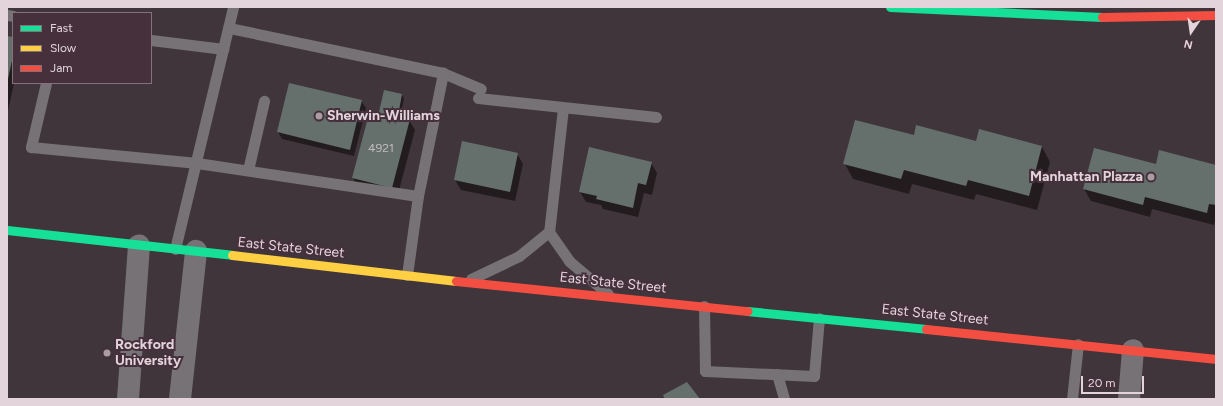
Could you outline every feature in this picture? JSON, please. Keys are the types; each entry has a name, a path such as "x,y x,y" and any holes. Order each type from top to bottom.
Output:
{"main road":[{"path":"890,7 1069,16 1216,16"},
{"name":"East State Street","path":"7,230 466,282 1216,359"}],"street":[{"path":"128,399 139,245"},
{"path":"180,399 185,250"},
{"path":"1129,399 1133,350"}],"lane":[{"path":"185,250 197,163 234,7"},
{"path":"229,28 443,74 479,93 563,108 656,117"},
{"path":"152,40 223,49"},
{"path":"407,275 418,196 443,74"},
{"path":"46,84 31,148 197,163 418,196"},
{"path":"248,170 264,101"},
{"path":"563,108 549,232 569,260 612,297"},
{"path":"466,282 519,256 549,232"},
{"path":"704,306 705,371 814,376 819,318"},
{"path":"1072,399 1078,344"},
{"path":"777,374 784,399"}],"building":[{"path":"7,36 12,37 12,61 8,79"},
{"name":"Sherwin-Williams","path":"289,83 362,100 350,150 277,132"},
{"path":"384,90 402,94 398,116 410,119 392,188 352,178 370,110 379,112"},
{"path":"855,120 914,135 916,125 976,141 979,129 1042,146 1029,196 968,180 966,186 904,170 901,179 843,164"},
{"path":"462,141 518,153 510,192 454,180"},
{"path":"589,147 652,162 646,185 638,183 633,208 596,199 597,196 579,192"},
{"name":"Manhattan Plazza","path":"1094,148 1156,164 1159,150 1216,165 1216,205 1209,204 1207,213 1145,197 1143,205 1083,189"},
{"path":"687,382 700,399 665,399 663,395"}],"traffic: fast":[{"path":"890,7 1102,17"},
{"path":"7,230 232,255"},
{"path":"747,311 926,329"}],"traffic: slow":[{"path":"232,255 456,281"}],"traffic: jam":[{"path":"1102,17 1216,15"},
{"path":"456,281 747,311"},
{"path":"926,329 1216,359"}],"place":[{"name":"Sherwin-Williams","path":"319,116"},
{"name":"Manhattan Plazza","path":"1151,177"},
{"name":"Rockford University","path":"107,353"}]}
